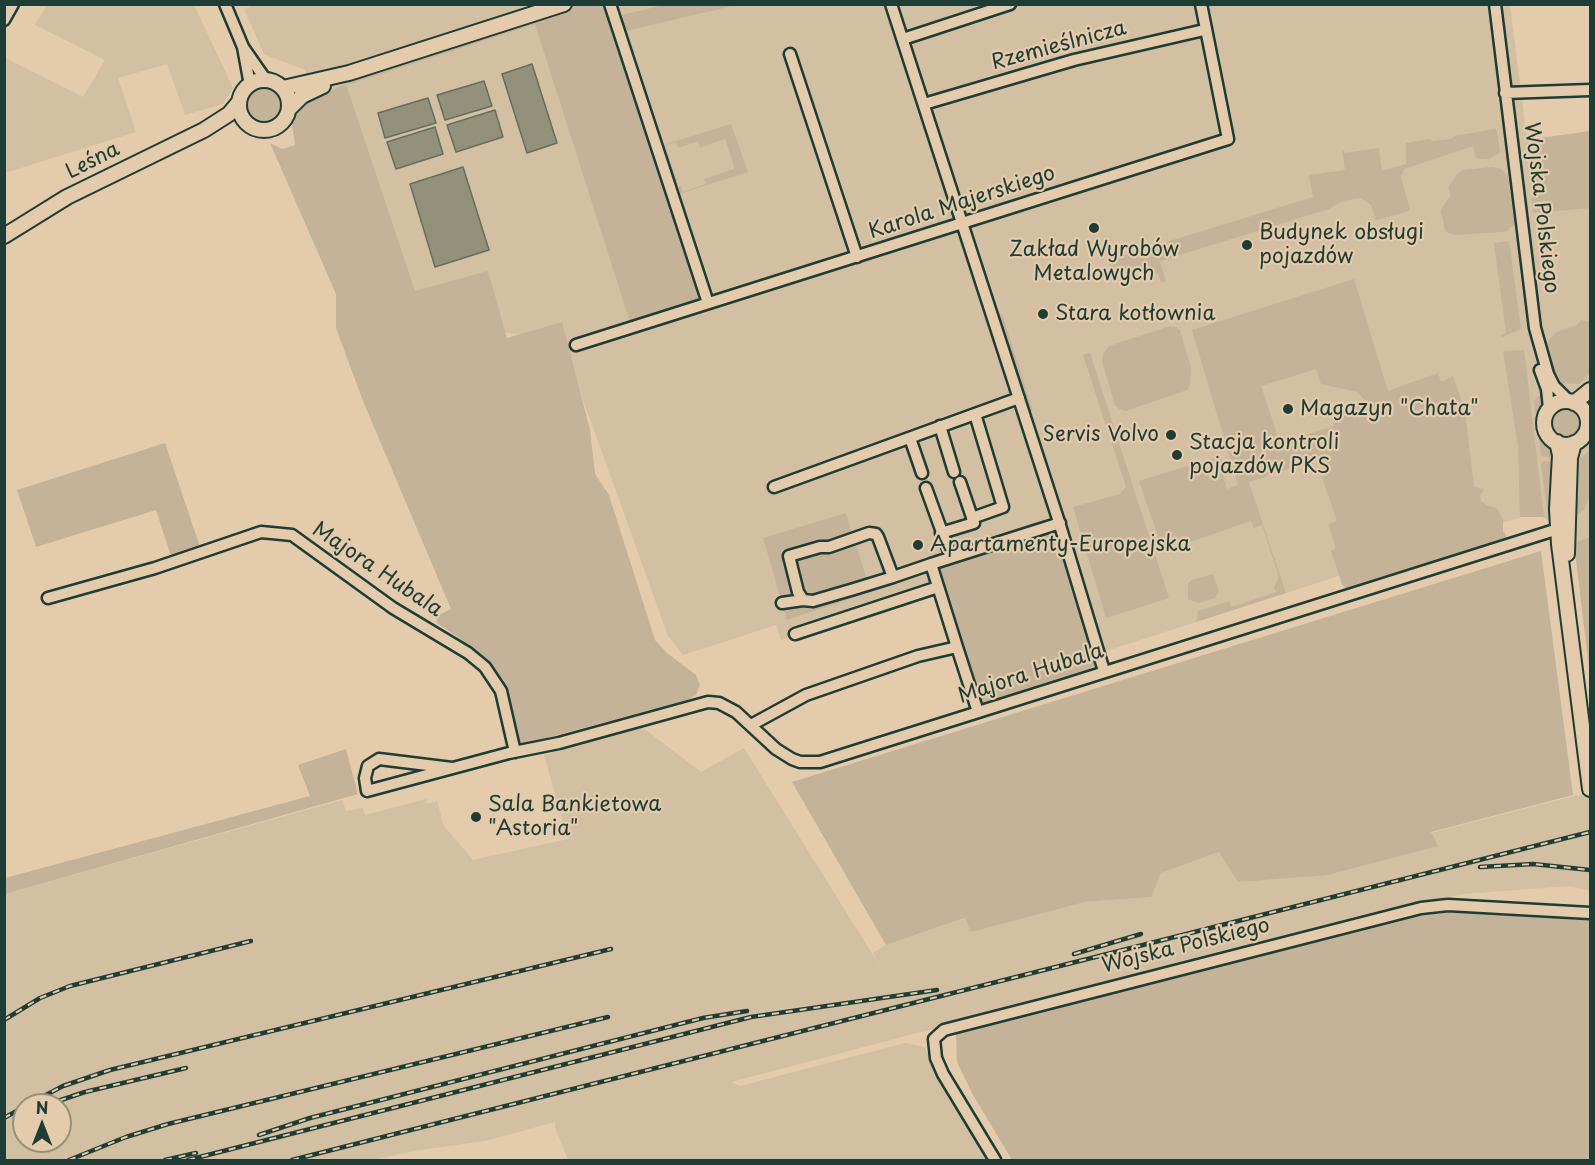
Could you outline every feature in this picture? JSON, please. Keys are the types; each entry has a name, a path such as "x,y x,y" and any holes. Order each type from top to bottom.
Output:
{"main road":[{"path":"283,88 349,73 564,4"},
{"path":"290,108 283,88 275,82 266,80 250,85 243,92 239,102 240,113 246,122 261,130 272,129 282,123 290,108 302,96 349,73"},
{"name":"Leśna","path":"4,236 67,197 204,130 229,114 239,102"},
{"name":"Leśna","path":"204,130 231,123 246,122"},
{"path":"1572,402 1590,390"},
{"path":"1558,402 1572,402 1589,412 1586,430 1583,436 1574,443 1562,444 1547,433 1544,420 1550,408 1558,402"},
{"path":"1557,442 1560,455 1564,574 1590,789"},
{"path":"1563,525 1570,458 1574,443"}],"street":[{"path":"4,20 13,4"},
{"path":"225,4 243,47 266,80"},
{"path":"610,4 708,303"},
{"path":"891,4 1060,524 1104,671"},
{"path":"903,39 1010,4"},
{"name":"Karola Majerskiego","path":"576,345 1228,139 1204,30 1201,4"},
{"name":"Wojska Polskiego","path":"1495,4 1535,328 1548,374 1554,386 1572,402"},
{"name":"Rzemieślnicza","path":"924,104 1074,60 1204,30"},
{"path":"243,47 250,85"},
{"path":"790,54 857,257"},
{"name":"Wojska Polskiego","path":"1505,93 1590,90"},
{"name":"Wojska Polskiego","path":"1535,328 1536,356 1550,408"},
{"path":"774,487 1019,398"},
{"path":"972,518 1003,507 975,414"},
{"path":"940,426 974,523 941,533"},
{"path":"910,438 922,473"},
{"path":"926,488 951,557"},
{"path":"782,603 813,601 1060,524"},
{"name":"Majora Hubala","path":"452,768 379,759 368,766 365,778 367,791 515,752 560,743 708,702 728,707 784,754 800,762 810,763 831,759 1563,525"},
{"name":"Majora Hubala","path":"48,598 155,568 261,532 292,535 393,608 468,653 485,667 501,691 515,752"},
{"path":"803,600 798,592 789,556 820,547 829,547 869,534 876,534 878,537 892,577"},
{"path":"931,564 978,712"},
{"path":"795,634 938,587"},
{"path":"751,725 806,695 918,656 957,648"},
{"name":"Wojska Polskiego","path":"995,1161 943,1074 936,1058 934,1039 944,1030 1421,908 1448,905 1590,913"}],"shaded area":[{"path":"47,4 194,5 233,88 223,104 185,115 167,64 118,78 136,132 5,173 5,58 83,97 105,60 35,25"},
{"path":"256,4 1510,5 1527,139 1590,132 1590,537 1574,543 1537,512 1106,651 1066,530 932,574 938,592 781,640 776,625 683,655 668,636 562,341 399,317 305,70 264,54 244,9"},
{"path":"668,4 736,5 626,31 622,15"},
{"path":"578,5 606,5 701,296 695,302 630,322 535,24 350,84 347,78"},
{"path":"532,64 557,143 527,153 502,74"},
{"path":"484,81 492,106 445,120 437,95"},
{"path":"346,84 415,291 488,271 507,338 562,322 590,430 595,474 609,495 655,640 667,653 696,675 700,685 696,695 687,700 524,744 518,742 504,687 489,663 466,643 437,623 437,616 451,609 363,401 336,328 336,294 270,143 282,149 295,145 292,124 302,104"},
{"path":"265,85 279,91 285,105 279,119 265,125 251,119 245,105 251,91"},
{"path":"428,98 436,123 385,138 378,113"},
{"path":"495,110 503,137 456,152 447,125"},
{"path":"731,124 748,172 679,194 677,189 681,186 683,192 706,184 704,179 734,169 733,162 725,139 700,148 698,141 678,148 676,142 665,145 677,181 675,182 663,145"},
{"path":"435,127 443,154 396,169 387,142"},
{"path":"1495,129 1500,153 1489,159 1479,159 1475,156 1473,146 1404,169 1401,178 1409,211 1376,220 1371,205 1361,198 1342,201 1329,209 1160,261 1166,281 1161,283 1158,273 1143,278 1140,268 1113,276 1108,260 1313,197 1309,175 1345,170 1342,149 1345,153 1379,148 1382,171 1406,164 1406,143 1429,139 1433,141 1451,139 1454,136"},
{"path":"1590,131 1590,208 1533,213 1527,140"},
{"path":"463,167 489,250 435,267 410,184"},
{"path":"1492,167 1501,169 1508,176 1513,227 1502,232 1455,235 1448,233 1445,230 1441,210 1451,194 1448,188 1456,175 1463,170"},
{"path":"1509,241 1521,329 1503,337 1500,335 1506,333 1494,243"},
{"path":"1354,279 1388,391 1438,373 1441,382 1453,376 1465,411 1474,487 1484,489 1480,495 1481,501 1497,508 1503,520 1505,540 1353,589 1346,589 1342,584 1331,551 1336,548 1328,524 1337,521 1322,477 1325,475 1318,459 1249,482 1286,593 1196,622 1198,611 1229,601 1231,607 1276,592 1274,587 1279,577 1262,525 1254,528 1251,521 1187,543 1185,538 1168,543 1167,541 1160,542 1139,481 1220,456 1222,462 1219,464 1227,489 1238,485 1192,330","holes":["1316,369 1321,384 1357,392 1368,403 1331,408 1334,426 1280,443 1261,386"]},
{"path":"1002,314 1033,411 1028,410 997,319"},
{"path":"1581,320 1590,322 1590,373 1579,384 1562,383 1550,362 1547,343 1556,332 1577,325"},
{"path":"1170,326 1180,330 1191,368 1190,385 1187,390 1126,411 1119,409 1115,405 1102,362 1103,354 1109,346"},
{"path":"1524,350 1544,517 1520,517 1518,446 1503,351"},
{"path":"1090,353 1169,598 1106,618 1073,507 1120,494 1126,487 1083,355"},
{"path":"1545,394 1545,403 1539,418 1540,427 1542,435 1551,445 1556,458 1543,457 1541,454 1534,402 1538,396"},
{"path":"1567,406 1578,411 1583,422 1578,433 1567,438 1556,433 1551,422 1556,411"},
{"path":"165,443 201,550 171,556 156,510 36,547 17,490"},
{"path":"1590,450 1589,498 1584,510 1573,517 1575,463"},
{"path":"1544,461 1555,462 1553,516 1549,523 1541,464"},
{"path":"846,513 867,580 1035,522 1039,535 1047,532 1056,538 1098,664 1086,671 989,705 981,702 939,569 787,620 763,538"},
{"path":"1590,537 1590,677 1574,543"},
{"path":"1541,551 1573,795 1431,832 1438,846 1327,875 1238,882 1219,852 1161,873 1151,897 1085,902 971,932 965,918 886,945 792,782"},
{"path":"1213,574 1219,592 1215,598 1199,603 1188,599 1188,584 1191,580"},
{"path":"642,727 701,772 744,748 881,968 873,953 886,945 966,918 971,931 1085,902 1150,897 1161,873 1219,852 1438,846 1431,833 1590,792 1590,891 1569,886 1462,894 1373,913 731,1082 740,1086 905,1043 924,1047 990,1160 568,1160 555,1122 485,1141 413,1151 374,1160 5,1160 5,894 342,800 346,811 363,808 365,815 426,799 427,804 437,801 444,826 473,860 568,839 544,755"},
{"path":"346,749 358,794 5,894 5,878 310,796 298,765"},
{"path":"1452,912 1589,920 1590,1160 1012,1160 973,1095 957,1062 956,1033 1411,917"}],"railway":[{"path":"292,1160 1590,832"},
{"path":"1480,867 1533,864 1590,870"},
{"path":"1074,954 1141,934"},
{"path":"4,1020 40,998 70,986 251,941"},
{"path":"50,1093 63,1086 110,1070 611,949"},
{"path":"188,1160 751,1017 937,990"},
{"path":"259,1135 310,1118 703,1018 747,1011"},
{"path":"69,1160 126,1137 168,1124 608,1017"},
{"path":"72,1096 186,1068"},
{"path":"4,1118 12,1114"},
{"path":"165,1160 196,1153"}],"place":[{"name":"Zakład Wyrobów Metalowych","path":"1094,228"},
{"name":"Budynek obsługi pojazdów","path":"1247,245"},
{"name":"Stara kotłownia","path":"1043,314"},
{"name":"Magazyn \"Chata\"","path":"1288,409"},
{"name":"Servis Volvo","path":"1171,435"},
{"name":"Stacja kontroli pojazdów PKS","path":"1177,455"},
{"name":"Apartamenty-Europejska","path":"918,545"},
{"name":"Sala Bankietowa \"Astoria\"","path":"476,817"}]}
